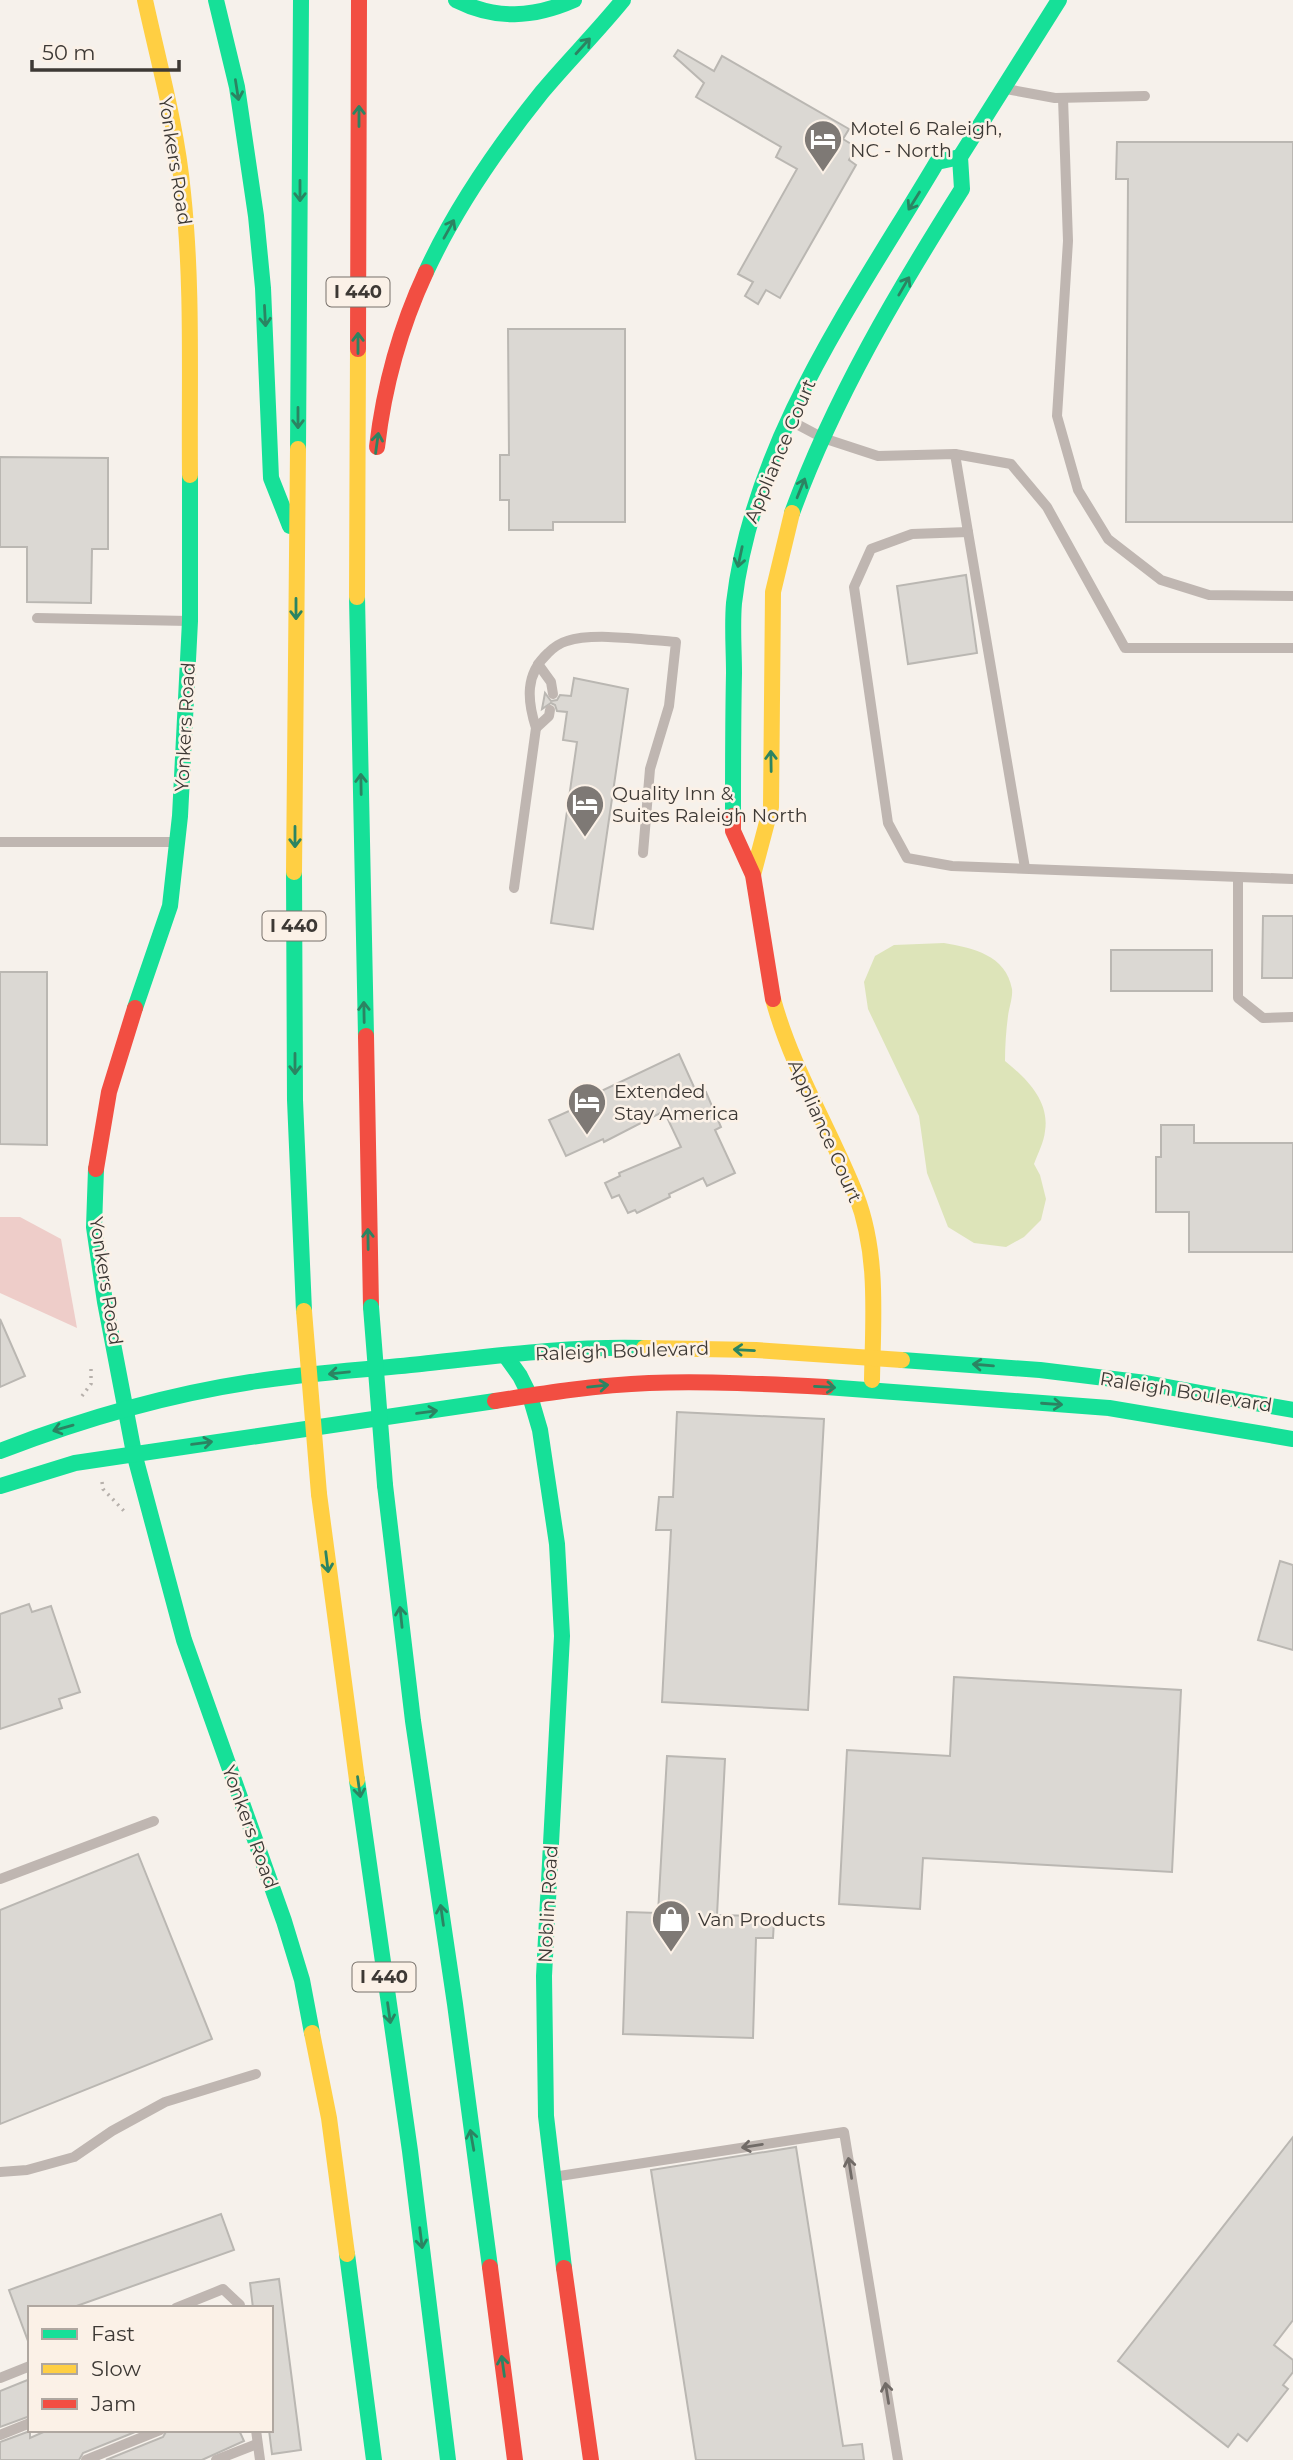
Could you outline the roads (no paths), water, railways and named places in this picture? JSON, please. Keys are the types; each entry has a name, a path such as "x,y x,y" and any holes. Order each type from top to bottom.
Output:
{"main road":[{"name":"Yonkers Road","path":"145,0 171,118 183,191 189,269 190,621 178,842 170,906 122,1045 109,1092 97,1155 94,1227 105,1302 134,1453 184,1640 302,1980 328,2118 374,2460"},
{"path":"216,0 237,88 256,216 263,288 271,478 297,541"},
{"name":"I 440","path":"301,0 295,1087 304,1311 319,1494 372,1897 411,2164 448,2460"},
{"name":"I 440","path":"359,0 357,583 368,1267 385,1485 413,1721 455,2004 467,2112 517,2460"},
{"path":"456,0 484,12 506,16 529,15 556,9 574,0"},
{"path":"357,583 383,403 392,363 412,304 446,234 490,161 535,102 623,0"},
{"path":"960,156 1059,0"},
{"name":"Appliance Court","path":"752,875 771,807 773,592 788,523 823,438 878,330 962,189 960,156 937,162 850,303 789,420 756,497 745,533 734,605 733,831 752,875 769,984 781,1029 857,1197 873,1263 872,1390"},
{"name":"Raleigh Boulevard","path":"0,1451 59,1428 190,1394 252,1382 505,1355 649,1347 873,1358 1040,1370 1146,1383 1293,1410"},
{"name":"Noblin Road","path":"505,1355 530,1396 540,1430 557,1544 562,1636 544,1976 546,2116 591,2460"},
{"name":"Raleigh Boulevard","path":"0,1486 75,1463 134,1453 611,1385 682,1382 872,1390 1109,1408 1293,1439"}],"lane":[{"path":"1001,88 1063,98 1144,96"},
{"path":"1063,98 1068,241 1057,416 1078,490 1108,539 1161,580 1209,595 1293,596"},
{"path":"789,420 823,438 878,456 955,454 1011,464 1047,507 1125,648 1293,648"},
{"path":"955,454 1025,868"},
{"path":"968,532 912,534 871,549 854,587 888,823 907,858 952,866 1293,879"},
{"path":"37,618 190,621"},
{"path":"514,888 536,728 528,693 530,679 538,664 554,648 566,641 588,638 676,642 669,706 650,769 643,853"},
{"path":"538,664 551,682 554,694"},
{"path":"536,728 549,716 550,710"},
{"path":"0,842 178,842"},
{"path":"1238,877 1238,998 1263,1018 1293,1017"},
{"path":"0,1879 154,1821"},
{"path":"0,2172 27,2170 74,2157 112,2131 165,2102 256,2074"},
{"path":"552,2177 844,2132 898,2460"},
{"path":"181,2306 223,2289 240,2306"},
{"path":"0,2378 28,2367"},
{"path":"0,2435 28,2424"},
{"path":"86,2460 155,2432"},
{"path":"256,2432 260,2460"},
{"path":"216,2460 257,2444"}],"place":[{"name":"Motel 6 Raleigh, NC - North","path":"823,173"},
{"name":"Quality Inn & Suites Raleigh North","path":"585,838"},
{"name":"Extended Stay America","path":"587,1136"},
{"name":"Van Products","path":"671,1953"}]}
